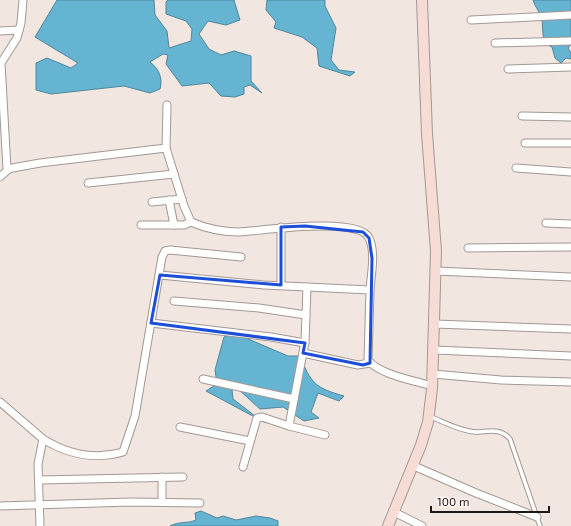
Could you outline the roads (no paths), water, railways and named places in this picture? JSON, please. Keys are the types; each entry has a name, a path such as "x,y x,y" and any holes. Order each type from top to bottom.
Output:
{"street":[{"path":"9,169 7,169 1,62 17,38 23,0"},
{"path":"388,526 414,466 429,416 433,374 436,236 427,134 422,0"},
{"path":"471,20 571,14"},
{"path":"0,32 19,30"},
{"path":"495,43 571,41"},
{"path":"508,69 571,67"},
{"path":"167,105 166,148 191,222"},
{"path":"522,116 571,117"},
{"path":"525,143 571,143"},
{"path":"0,177 9,169 40,163 166,148"},
{"path":"516,168 571,172"},
{"path":"88,183 174,174"},
{"path":"152,202 182,199"},
{"path":"170,200 174,225"},
{"path":"141,225 184,225 191,222 204,227 238,232 281,227 312,226 348,229 363,232 369,238 372,258 368,360 372,366 398,376 432,386"},
{"path":"546,223 571,224"},
{"path":"281,227 281,285"},
{"path":"468,248 571,247"},
{"path":"0,402 43,439 59,449 75,454 100,456 123,452 135,416 162,257 165,251 170,250 241,257"},
{"path":"436,271 571,277"},
{"path":"160,275 236,283 370,290"},
{"path":"290,426 305,343 307,287"},
{"path":"174,301 259,308 306,315"},
{"path":"151,323 271,337 305,343"},
{"path":"435,324 571,329"},
{"path":"434,350 571,356"},
{"path":"303,353 358,365 370,363"},
{"path":"433,374 501,380 571,382"},
{"path":"203,379 294,399"},
{"path":"243,467 257,418 262,417 325,435"},
{"path":"180,427 250,441"},
{"path":"40,526 38,464 43,439"},
{"path":"414,466 537,517"},
{"path":"38,480 184,476"},
{"path":"162,477 162,502"},
{"path":"0,506 162,502 200,503"},
{"path":"394,512 422,526"}],"lane":[{"path":"429,416 474,432 500,431 506,434 510,439 540,526"}],"water":[{"path":"57,0 154,0 155,15 167,31 169,48 191,41 192,29 186,21 166,14 166,2 168,0 234,0 240,20 226,25 208,21 199,34 209,49 221,55 234,51 251,56 251,81 262,93 250,85 244,87 244,94 235,97 221,96 209,83 182,86 166,64 168,55 163,54 150,62 156,68 161,77 161,85 160,89 150,93 124,86 51,94 36,90 36,63 47,58 71,68 78,63 35,37"},
{"path":"267,0 325,0 325,6 336,28 331,60 339,70 355,72 350,76 319,66 317,48 302,37 274,28 276,22 266,10"},
{"path":"533,0 571,0 571,44 568,48 571,53 571,59 566,58 561,63 555,58 552,47 547,44 544,39 541,17"},
{"path":"234,333 288,356 300,356 307,373 315,383 326,390 344,396 339,401 318,393 311,412 319,418 304,421 283,407 260,409 237,388 232,390 233,399 255,416 278,425 264,422 206,391 217,384 215,370 224,337"},
{"path":"201,511 217,518 223,516 236,520 256,516 270,518 278,521 278,526 170,526 196,520 195,513"}]}
